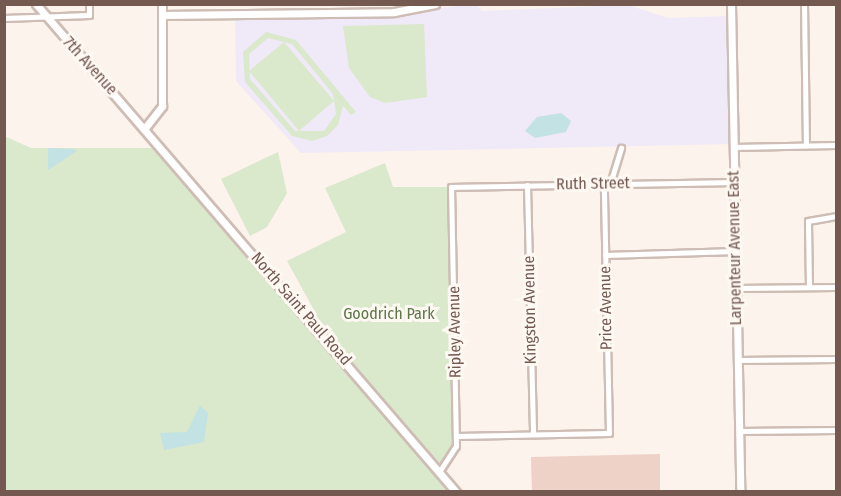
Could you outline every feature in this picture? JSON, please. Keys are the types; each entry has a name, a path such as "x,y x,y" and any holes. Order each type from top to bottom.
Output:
{"street":[{"name":"7th Avenue","path":"36,4 145,128"},
{"path":"4,26 5,18 89,15 89,4"},
{"path":"145,128 162,106 162,4"},
{"path":"162,15 394,12 435,4"},
{"name":"Larpenteur Avenue East","path":"731,4 740,492"},
{"path":"804,4 806,145"},
{"name":"North Saint Paul Road","path":"145,128 456,492"},
{"path":"734,147 837,145"},
{"name":"Price Avenue","path":"533,434 609,433 605,255 607,184 621,148"},
{"name":"Ruth Street","path":"451,187 734,182"},
{"name":"Kingston Avenue","path":"527,185 533,434"},
{"name":"Ripley Avenue","path":"440,471 453,455 457,436 451,187"},
{"path":"809,287 810,218 837,216"},
{"path":"605,255 736,251"},
{"path":"736,288 837,287"},
{"path":"738,360 837,359"},
{"path":"739,432 837,430"},
{"path":"457,436 533,434"}],"shaded area":[{"path":"476,4 482,11 628,5 668,18 729,16 732,144 301,153 236,81 235,15 389,14"}],"green space":[{"path":"424,24 427,97 385,103 370,97 349,68 343,26"},
{"path":"266,32 296,40 356,112 351,115 343,106 338,125 327,136 312,141 292,136 245,82 243,52","holes":["268,38 292,44 333,94 336,114 324,131 295,131 250,79 249,54"]},
{"path":"284,42 334,101 299,131 249,71"},
{"path":"4,136 31,148 153,148 448,491 5,491"},
{"path":"278,152 287,193 267,227 250,236 221,179"},
{"name":"Goodrich Park","path":"385,163 393,187 451,187 457,436 453,455 439,472 308,318 314,310 287,261 346,232 325,188"}],"water":[{"path":"561,113 571,121 566,132 535,138 525,131 537,117"},
{"path":"48,148 74,149 77,151 48,170"},
{"path":"200,405 208,413 204,442 164,450 160,433 187,432"}],"building":[{"path":"660,454 660,492 532,492 531,457"}]}
